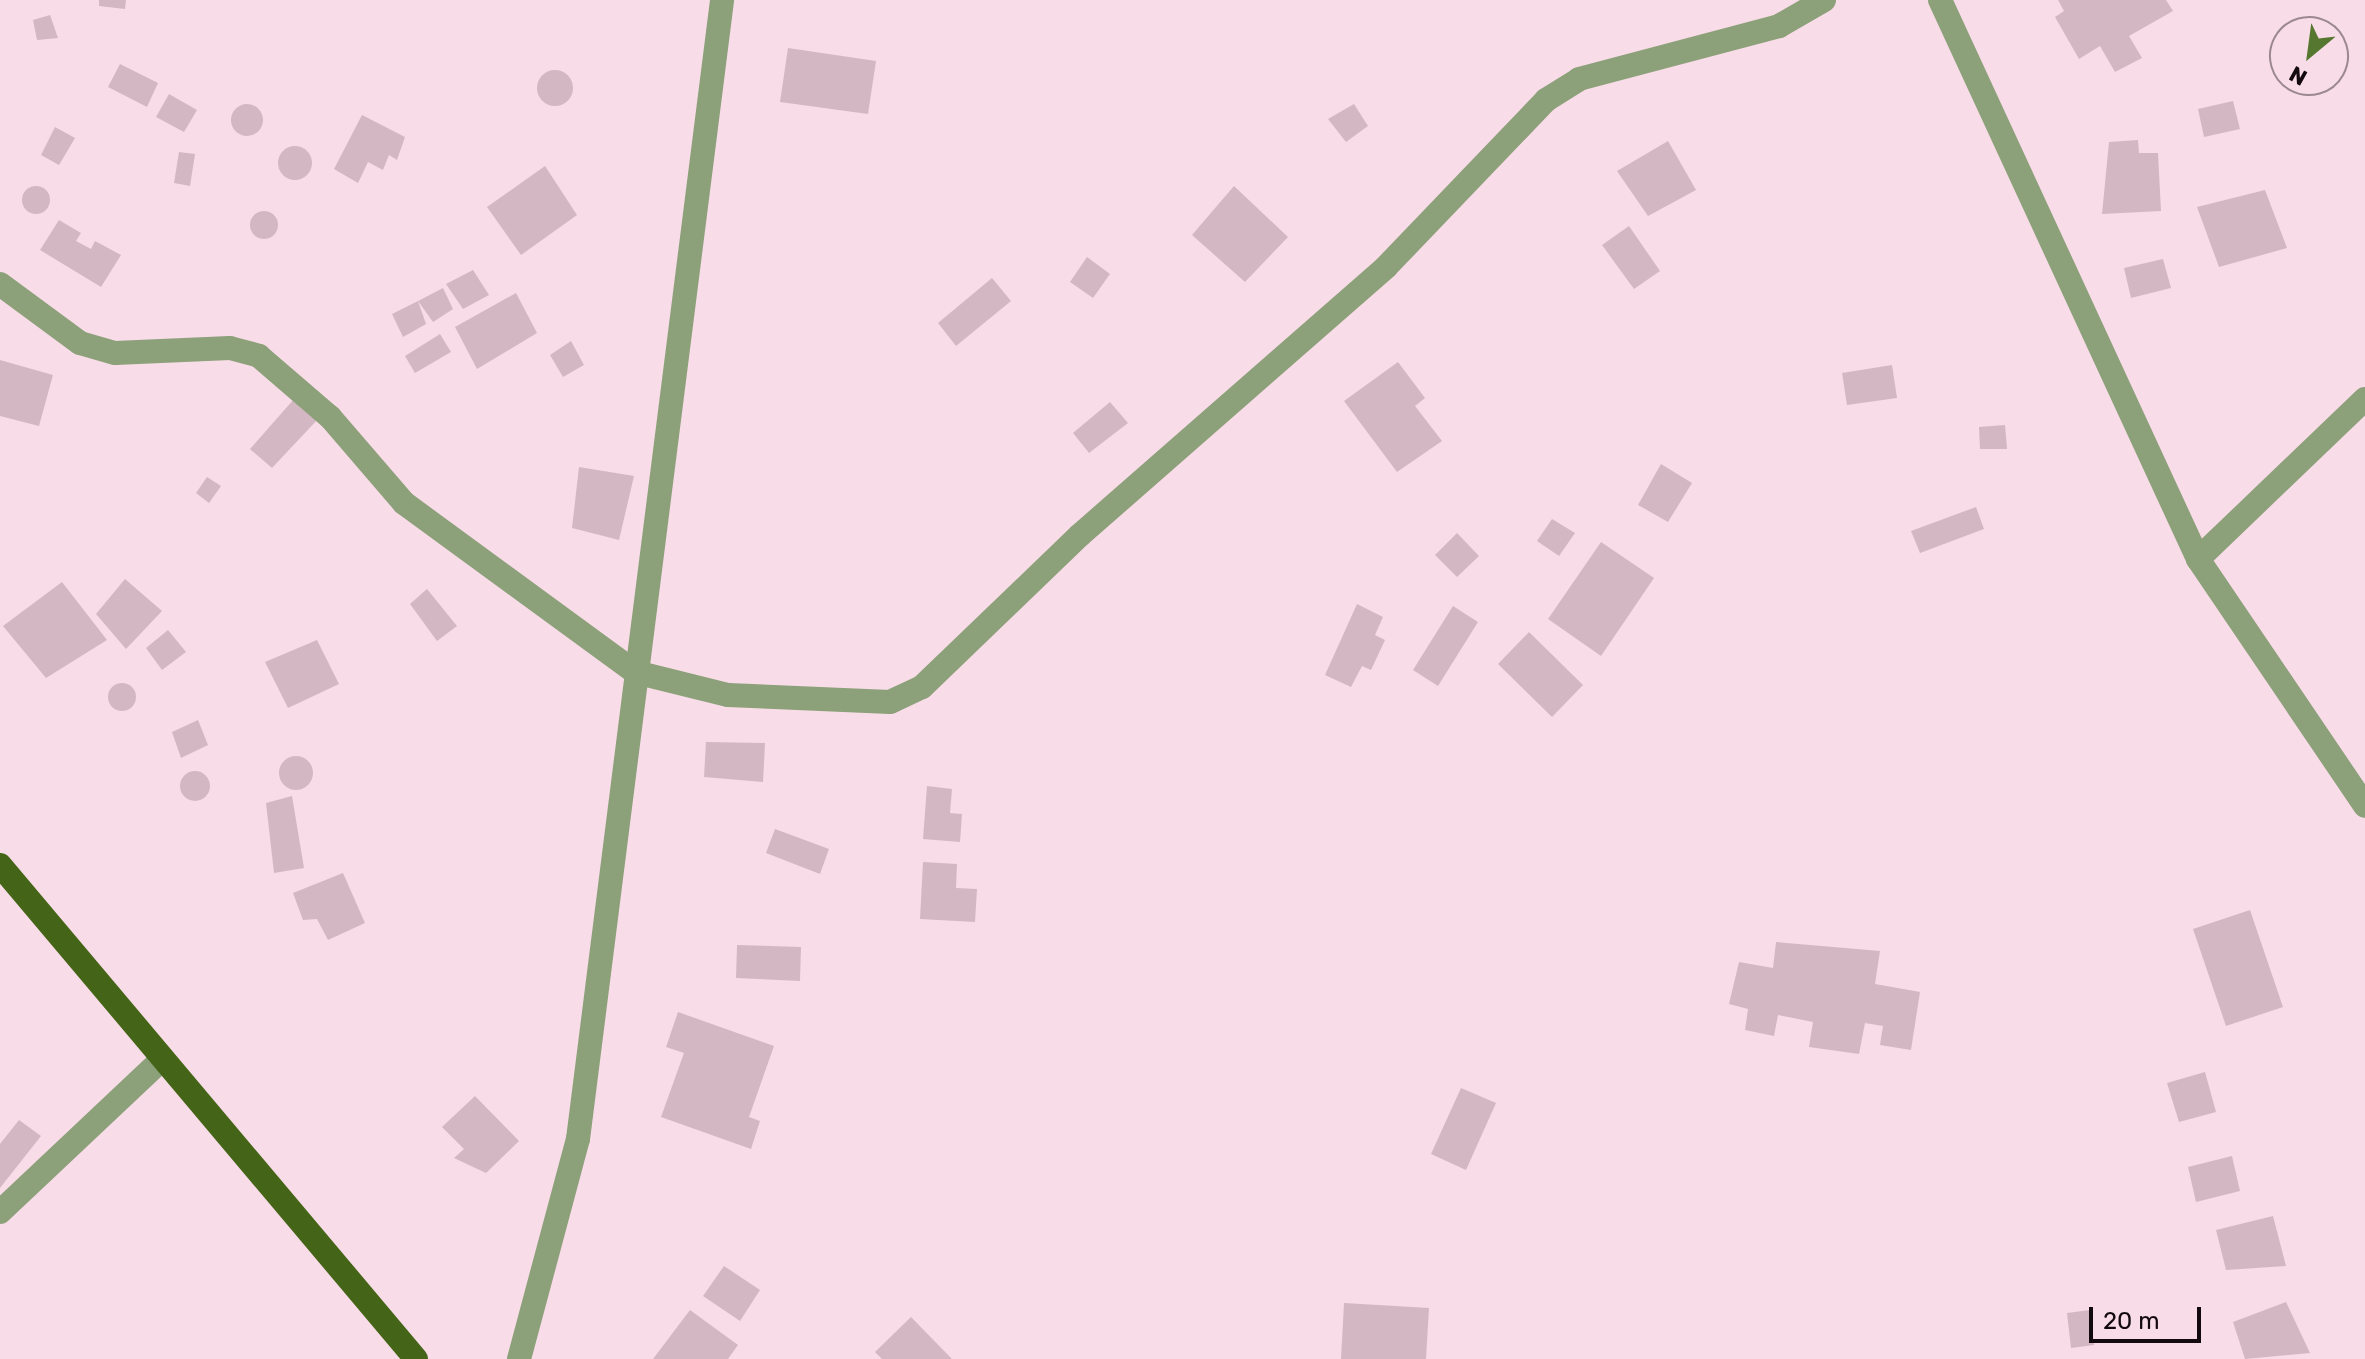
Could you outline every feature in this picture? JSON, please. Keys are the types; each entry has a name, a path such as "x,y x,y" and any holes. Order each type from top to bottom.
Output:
{"main road":[{"path":"0,865 159,1062 416,1359"}],"street":[{"path":"519,1359 578,1139 722,0"},
{"path":"0,284 80,343 115,353 230,348 259,356 330,417 404,503 635,672 728,695 855,703 890,702 922,687 1080,535 1386,267 1546,100 1579,79 1779,26 1824,0"},
{"path":"1940,0 2198,559 2365,806"},
{"path":"2198,559 2365,399"},
{"path":"0,1212 159,1062"}],"building":[{"path":"99,0 126,0 125,9 99,6"},
{"path":"2058,0 2166,0 2173,11 2129,36 2142,58 2115,72 2100,46 2079,59 2055,17 2064,11"},
{"path":"50,15 58,38 37,40 33,20"},
{"path":"788,48 876,61 868,114 780,102"},
{"path":"120,64 158,83 147,107 108,87"},
{"path":"555,70 567,76 573,88 567,100 555,106 543,100 537,88 543,76"},
{"path":"169,94 197,110 184,132 156,117"},
{"path":"2233,101 2240,129 2204,137 2198,109"},
{"path":"247,104 258,109 263,120 258,131 247,136 236,131 231,120 236,109"},
{"path":"1354,104 1368,126 1346,142 1328,119"},
{"path":"362,115 405,137 397,160 389,155 383,170 368,162 358,183 334,169"},
{"path":"55,127 75,138 59,165 41,155"},
{"path":"2138,140 2139,153 2158,153 2161,211 2102,214 2109,142"},
{"path":"1668,141 1696,190 1648,216 1617,171"},
{"path":"295,146 307,151 312,163 307,175 295,180 283,175 278,163 283,151"},
{"path":"179,152 195,154 190,186 174,183"},
{"path":"545,166 577,215 521,255 487,207"},
{"path":"36,186 46,190 50,200 46,210 36,214 26,210 22,200 26,190"},
{"path":"1234,186 1288,237 1245,282 1192,235"},
{"path":"2265,190 2287,248 2219,267 2197,207"},
{"path":"264,211 274,215 278,225 274,235 264,239 254,235 250,225 254,215"},
{"path":"59,220 81,233 76,241 91,249 95,241 121,255 101,287 40,250"},
{"path":"1629,226 1660,271 1634,289 1602,245"},
{"path":"1087,257 1110,274 1093,298 1070,282"},
{"path":"2163,259 2171,288 2131,298 2124,268"},
{"path":"473,270 489,295 463,309 446,284"},
{"path":"992,278 1011,301 956,346 938,323"},
{"path":"443,288 453,309 433,322 418,301"},
{"path":"516,293 537,333 477,369 455,327"},
{"path":"418,301 426,324 403,337 392,314"},
{"path":"440,334 451,352 415,373 405,356"},
{"path":"571,341 584,365 563,377 550,355"},
{"path":"0,360 53,375 39,426 0,416"},
{"path":"1398,362 1425,398 1415,406 1442,441 1397,472 1344,401"},
{"path":"1892,365 1897,398 1847,405 1842,373"},
{"path":"294,399 318,419 272,468 250,449"},
{"path":"1110,402 1128,423 1089,453 1073,433"},
{"path":"2005,425 2007,449 1980,449 1979,427"},
{"path":"1661,464 1692,483 1668,522 1638,505"},
{"path":"579,467 634,476 619,540 572,528"},
{"path":"207,477 221,486 209,503 196,493"},
{"path":"1976,507 1984,529 1920,553 1911,531"},
{"path":"1552,519 1575,533 1559,556 1537,541"},
{"path":"1457,533 1479,556 1457,577 1435,555"},
{"path":"1601,542 1654,578 1601,656 1548,619"},
{"path":"125,579 162,611 126,649 96,614"},
{"path":"62,582 107,640 46,678 3,626"},
{"path":"427,589 457,626 437,641 410,604"},
{"path":"1357,604 1383,617 1375,635 1385,640 1371,670 1362,666 1351,687 1325,675"},
{"path":"1453,606 1478,622 1438,686 1413,670"},
{"path":"168,630 186,652 162,670 146,648"},
{"path":"1529,632 1583,685 1552,717 1498,664"},
{"path":"317,640 339,684 288,708 265,662"},
{"path":"122,683 132,687 136,697 132,707 122,711 112,707 108,697 112,687"},
{"path":"198,720 208,745 181,758 172,732"},
{"path":"706,742 765,743 763,782 704,777"},
{"path":"296,756 308,761 313,773 308,785 296,790 284,785 279,773 284,761"},
{"path":"195,771 205,776 210,786 205,796 195,801 185,796 180,786 185,776"},
{"path":"927,786 952,789 950,813 962,814 960,842 923,839"},
{"path":"292,796 304,868 274,873 266,803"},
{"path":"775,829 829,849 820,874 766,853"},
{"path":"923,862 957,864 956,888 977,889 975,922 920,919"},
{"path":"343,873 365,923 328,940 317,919 303,920 293,893"},
{"path":"2250,910 2283,1007 2226,1026 2193,929"},
{"path":"1776,942 1880,951 1875,984 1920,992 1911,1050 1880,1045 1883,1026 1865,1023 1859,1054 1809,1047 1813,1022 1778,1015 1774,1036 1745,1030 1748,1009 1729,1004 1739,962 1773,968"},
{"path":"737,945 801,947 800,981 736,978"},
{"path":"678,1012 774,1046 749,1117 760,1121 751,1149 661,1117 684,1053 666,1047"},
{"path":"2205,1072 2216,1112 2179,1122 2167,1083"},
{"path":"1461,1088 1496,1103 1466,1170 1431,1154"},
{"path":"475,1096 519,1141 486,1173 454,1158 464,1149 442,1127"},
{"path":"19,1120 41,1136 0,1188 0,1144"},
{"path":"2232,1156 2240,1191 2196,1202 2188,1167"},
{"path":"2273,1216 2286,1266 2226,1270 2216,1230"},
{"path":"724,1266 760,1290 740,1321 703,1296"},
{"path":"2286,1302 2310,1353 2245,1359 2233,1322"},
{"path":"1344,1303 1429,1308 1426,1359 1341,1359"},
{"path":"690,1310 738,1345 728,1359 653,1359"},
{"path":"2090,1310 2094,1345 2071,1348 2067,1313"},
{"path":"911,1317 952,1359 882,1359 875,1352"}]}
